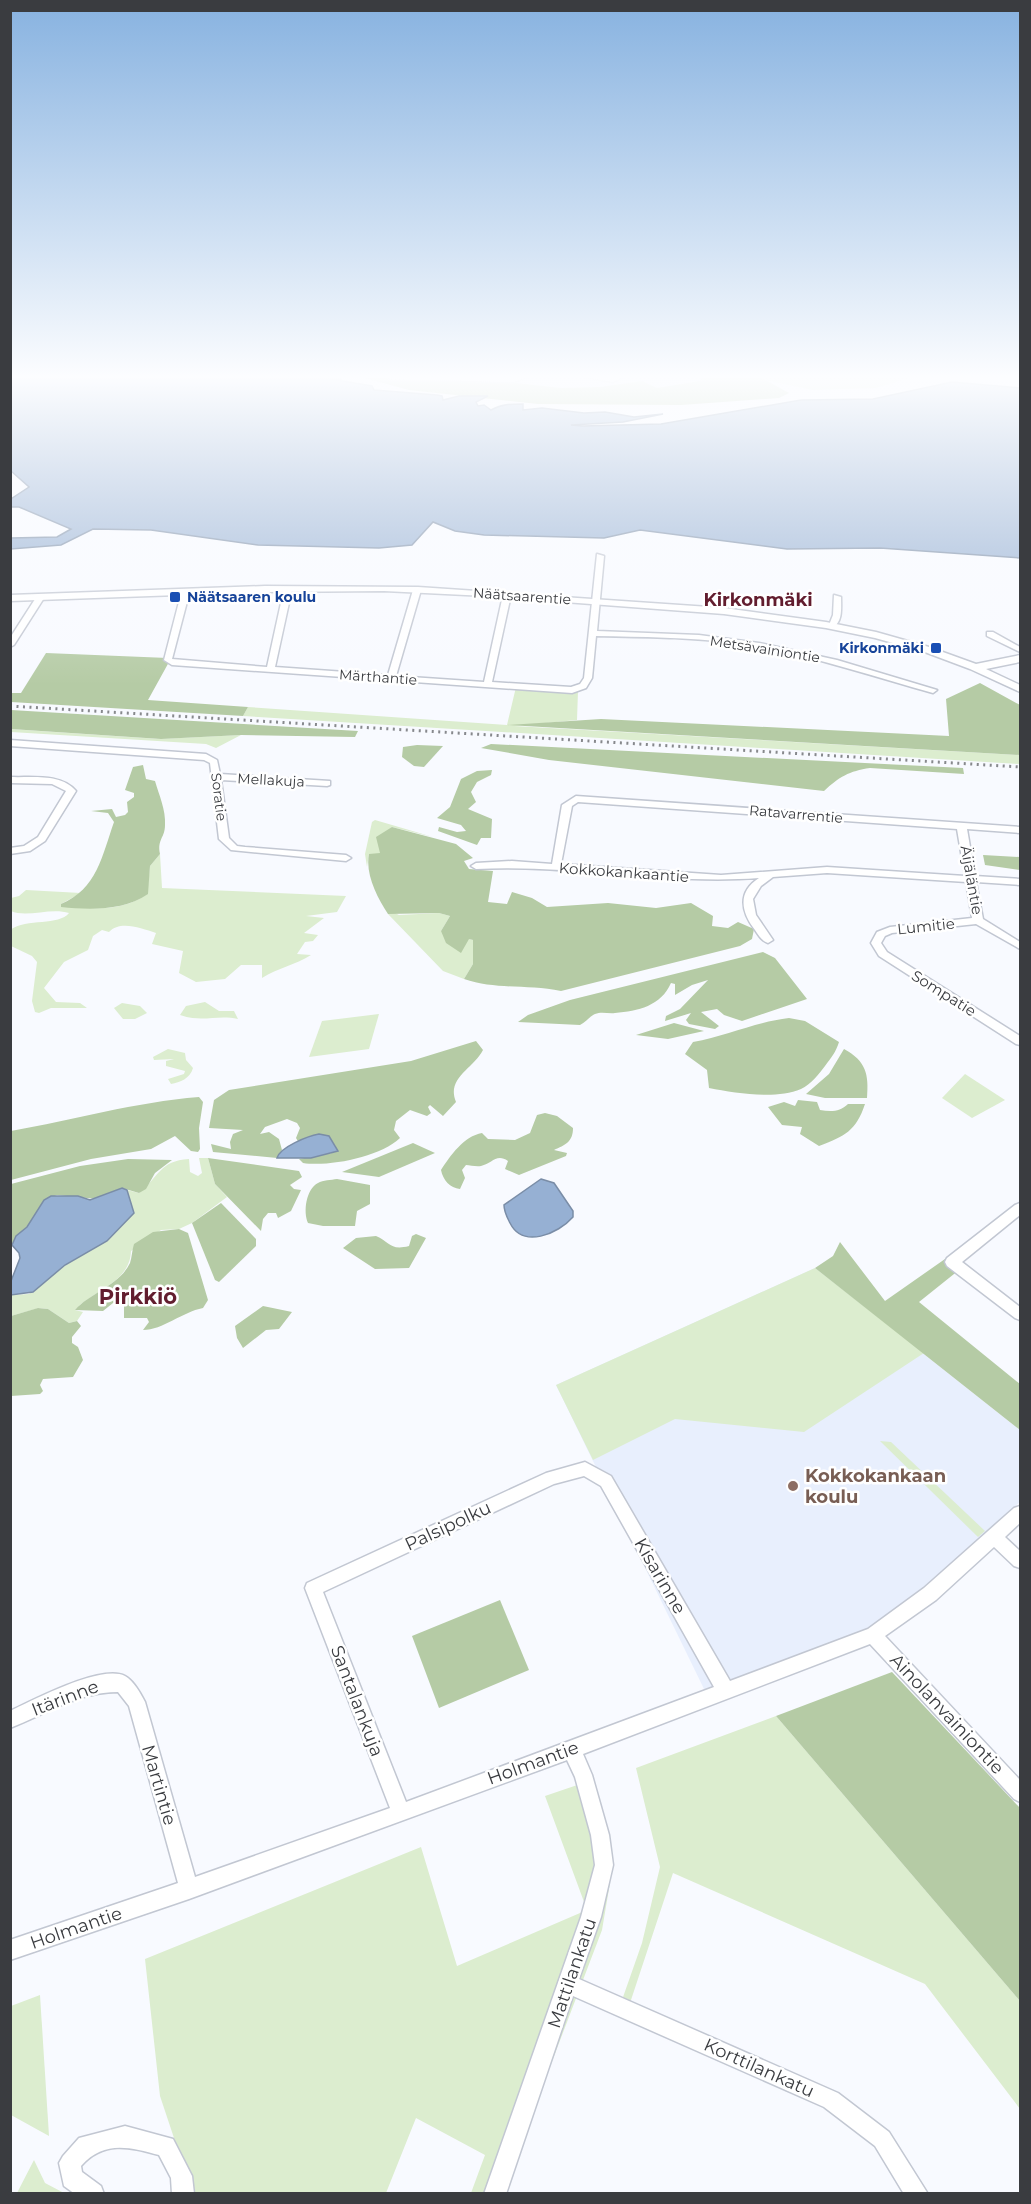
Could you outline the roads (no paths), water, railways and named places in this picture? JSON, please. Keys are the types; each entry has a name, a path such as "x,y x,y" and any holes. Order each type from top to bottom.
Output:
{"street":[{"path":"592,633 600,556"},
{"path":"270,670 288,589"},
{"name":"Näätsaarentie","path":"10,598 288,589 417,590 729,610 832,625 888,638 975,667 1020,689"},
{"path":"391,678 417,590"},
{"name":"Märthantie","path":"185,594 168,660 172,663 572,690 583,686 588,678 592,633"},
{"path":"487,685 507,595"},
{"path":"832,625 837,615 837,597"},
{"path":"10,645 15,630 40,598"},
{"name":"Metsävainiontie","path":"592,633 705,639 770,647 823,658 933,690"},
{"path":"990,634 1020,650"},
{"path":"975,667 1016,660"},
{"path":"998,678 1016,660"},
{"name":"Soratie","path":"10,743 198,756 214,762 224,839 228,844 245,850 346,858"},
{"name":"Mellakuja","path":"216,777 327,783"},
{"path":"10,780 57,783 68,786 71,791 42,839 27,849 10,851"},
{"name":"Ratavarrentie","path":"556,867 567,805 581,798 1020,830"},
{"name":"Äijäläntie","path":"962,827 978,921 1020,946"},
{"name":"Kokkokankaantie","path":"476,866 512,864 721,879 827,870 1020,882"},
{"path":"768,940 752,921 746,902 749,892 772,875"},
{"name":"Lumitie","path":"877,938 890,930 978,921"},
{"name":"Sompatie","path":"877,938 878,948 883,954 1020,1041"},
{"path":"1020,1208 952,1262 1020,1314"},
{"name":"Palsipolku","path":"314,1588 551,1479 585,1469"},
{"name":"Kisarinne","path":"585,1469 606,1481 726,1691"},
{"name":"Holmantie","path":"10,1950 189,1890 401,1813 873,1635 930,1594 1020,1513"},
{"path":"994,1537 1020,1561"},
{"name":"Santalankuja","path":"314,1588 401,1813"},
{"name":"Ainolanvainiontie","path":"873,1635 1020,1793"},
{"name":"Itärinne","path":"10,1720 88,1685 102,1681 122,1683"},
{"name":"Martintie","path":"122,1683 136,1702 189,1890"},
{"name":"Mattilankatu","path":"495,2193 591,1917 604,1865 600,1835 583,1775 571,1749"},
{"name":"Korttilankatu","path":"568,1984 831,2100 882,2139 917,2193"},
{"path":"93,2193 72,2178 70,2163 86,2145 125,2136 166,2146 181,2176 183,2193"}],"water":[{"path":"21,480 1020,480 1020,558 880,548 787,549 640,530 604,538 484,535 455,531 433,522 412,545 379,548 258,545 151,530 93,529 61,545 11,549 11,538 57,537 71,529 19,507 11,507 11,499 29,487"},
{"path":"319,1134 329,1136 338,1151 311,1158 277,1158 289,1146"},
{"path":"541,1179 554,1183 573,1211 573,1217 559,1229 550,1233 532,1237 523,1235 516,1231 510,1223 504,1205"},
{"path":"122,1188 127,1190 134,1213 107,1241 65,1265 33,1292 11,1295 11,1281 20,1258 12,1245 16,1236 27,1227 44,1200 51,1196 78,1196 90,1200"}],"railway":[{"path":"10,706 1020,767"}],"place":[{"name":"Näätsaaren koulu","path":"175,597"},
{"name":"Kirkonmäki","path":"936,648"},
{"name":"Kokkokankaan koulu","path":"793,1486"}],"district":[{"name":"Kirkonmäki","path":"758,600"},
{"name":"Pirkkiö","path":"138,1296"}]}
